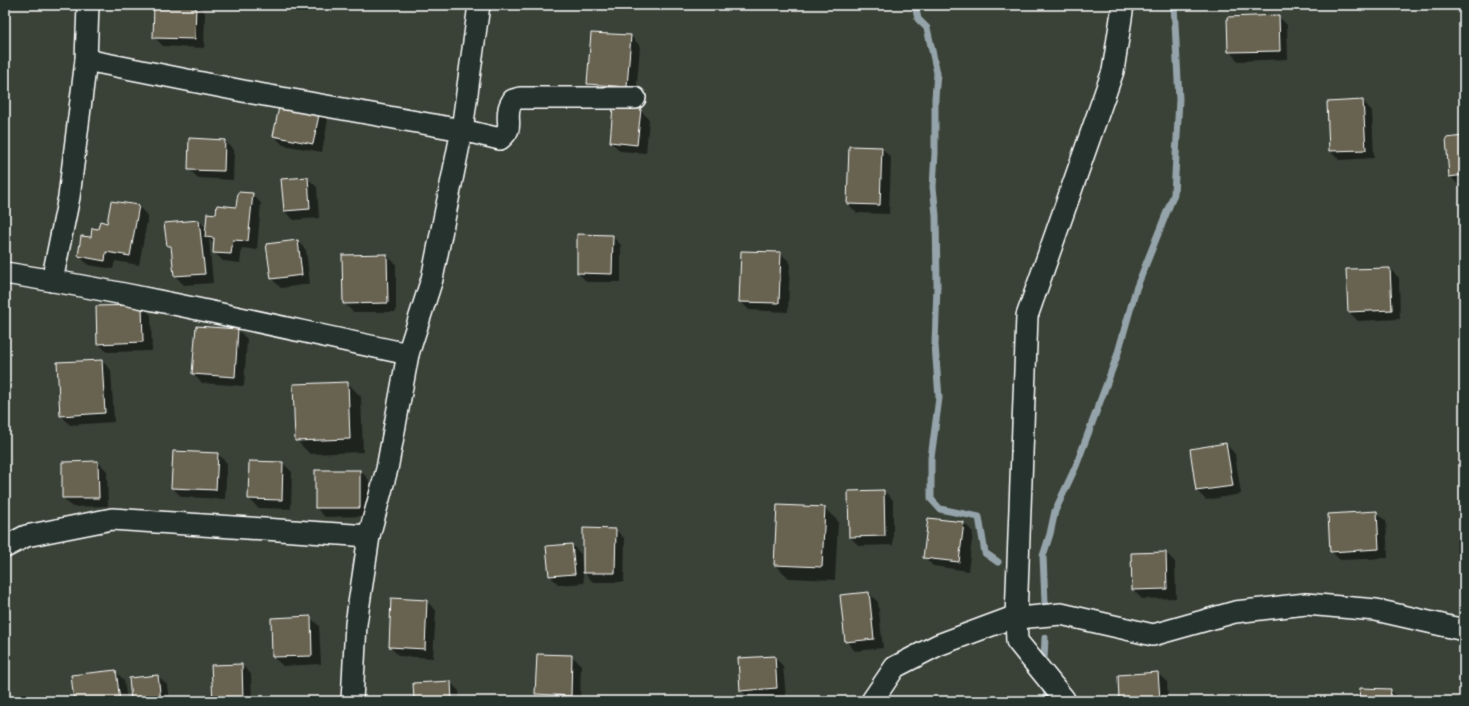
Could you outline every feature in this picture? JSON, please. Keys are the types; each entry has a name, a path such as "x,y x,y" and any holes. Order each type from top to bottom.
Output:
{"street":[{"path":"52,281 69,196 86,60 88,5"},
{"path":"352,701 356,624 369,536 387,469 408,354 432,279 462,130 479,5"},
{"path":"1064,701 1064,699 1017,641 1016,618 1027,316 1113,71 1123,5"},
{"path":"86,60 462,130 500,139 506,134 509,127 509,108 514,100 520,98 635,98"},
{"path":"5,273 207,311 408,354"},
{"path":"5,547 26,536 112,519 369,536"},
{"path":"872,701 895,667 938,645 1008,619 1016,618 1061,614 1153,634 1235,612 1306,604 1376,610 1464,630"}],"building":[{"path":"154,5 196,5 195,39 153,38"},
{"path":"1279,15 1280,51 1228,52 1227,17"},
{"path":"591,33 631,35 627,87 587,84"},
{"path":"1363,100 1366,150 1329,151 1327,102"},
{"path":"280,102 320,110 313,144 273,136"},
{"path":"613,107 641,109 637,145 610,142"},
{"path":"1464,136 1464,175 1449,177 1446,138"},
{"path":"189,138 225,140 224,171 188,170"},
{"path":"849,146 882,147 880,205 847,204"},
{"path":"308,177 310,209 284,211 281,179"},
{"path":"238,192 253,193 248,241 233,240 231,254 213,253 214,238 205,237 207,213 216,214 217,205 236,207"},
{"path":"111,201 139,205 130,256 106,252 105,261 78,256 81,236 91,237 92,228 98,229 100,221 107,223"},
{"path":"199,220 205,274 174,276 171,246 167,246 164,223"},
{"path":"577,234 613,235 612,274 577,273"},
{"path":"298,240 302,275 271,279 266,244"},
{"path":"741,251 781,252 779,303 739,302"},
{"path":"387,254 388,303 343,304 342,255"},
{"path":"1390,268 1392,310 1348,312 1346,269"},
{"path":"142,305 143,342 97,344 96,306"},
{"path":"196,326 238,329 235,377 192,374"},
{"path":"102,360 105,413 60,416 57,362"},
{"path":"348,382 350,439 295,441 293,384"},
{"path":"1226,443 1233,486 1196,491 1190,449"},
{"path":"173,451 218,453 216,490 171,488"},
{"path":"98,461 99,498 62,498 62,462"},
{"path":"249,461 283,462 282,500 248,499"},
{"path":"315,470 360,470 360,508 315,508"},
{"path":"884,490 885,536 849,537 848,491"},
{"path":"777,505 825,507 822,567 774,565"},
{"path":"1377,511 1379,549 1330,552 1328,514"},
{"path":"928,518 964,522 959,562 923,558"},
{"path":"583,528 616,529 615,573 583,573"},
{"path":"572,544 575,574 549,576 546,546"},
{"path":"1166,552 1167,589 1132,590 1131,553"},
{"path":"869,592 874,639 845,642 840,595"},
{"path":"391,598 427,600 425,649 389,647"},
{"path":"311,616 312,656 272,657 271,618"},
{"path":"537,654 572,655 571,696 535,694"},
{"path":"775,656 777,688 740,691 738,658"},
{"path":"242,664 243,701 213,701 211,665"},
{"path":"116,670 120,701 74,701 71,675"},
{"path":"1158,672 1160,699 1119,701 1118,675"},
{"path":"158,675 161,701 131,701 129,678"},
{"path":"451,681 452,701 414,701 413,683"},
{"path":"1360,688 1391,689 1390,701 1359,701"}],"waterway":[{"path":"915,5 918,19 927,28 937,73 933,187 936,215 937,285 935,345 939,398 931,458 931,499 940,509 979,517 985,553 998,562"},
{"path":"1045,602 1043,556 1055,511 1076,466 1117,356 1136,289 1174,194 1179,99 1174,5"},
{"path":"1044,660 1045,638"},
{"path":"1046,685 1047,701"}]}
